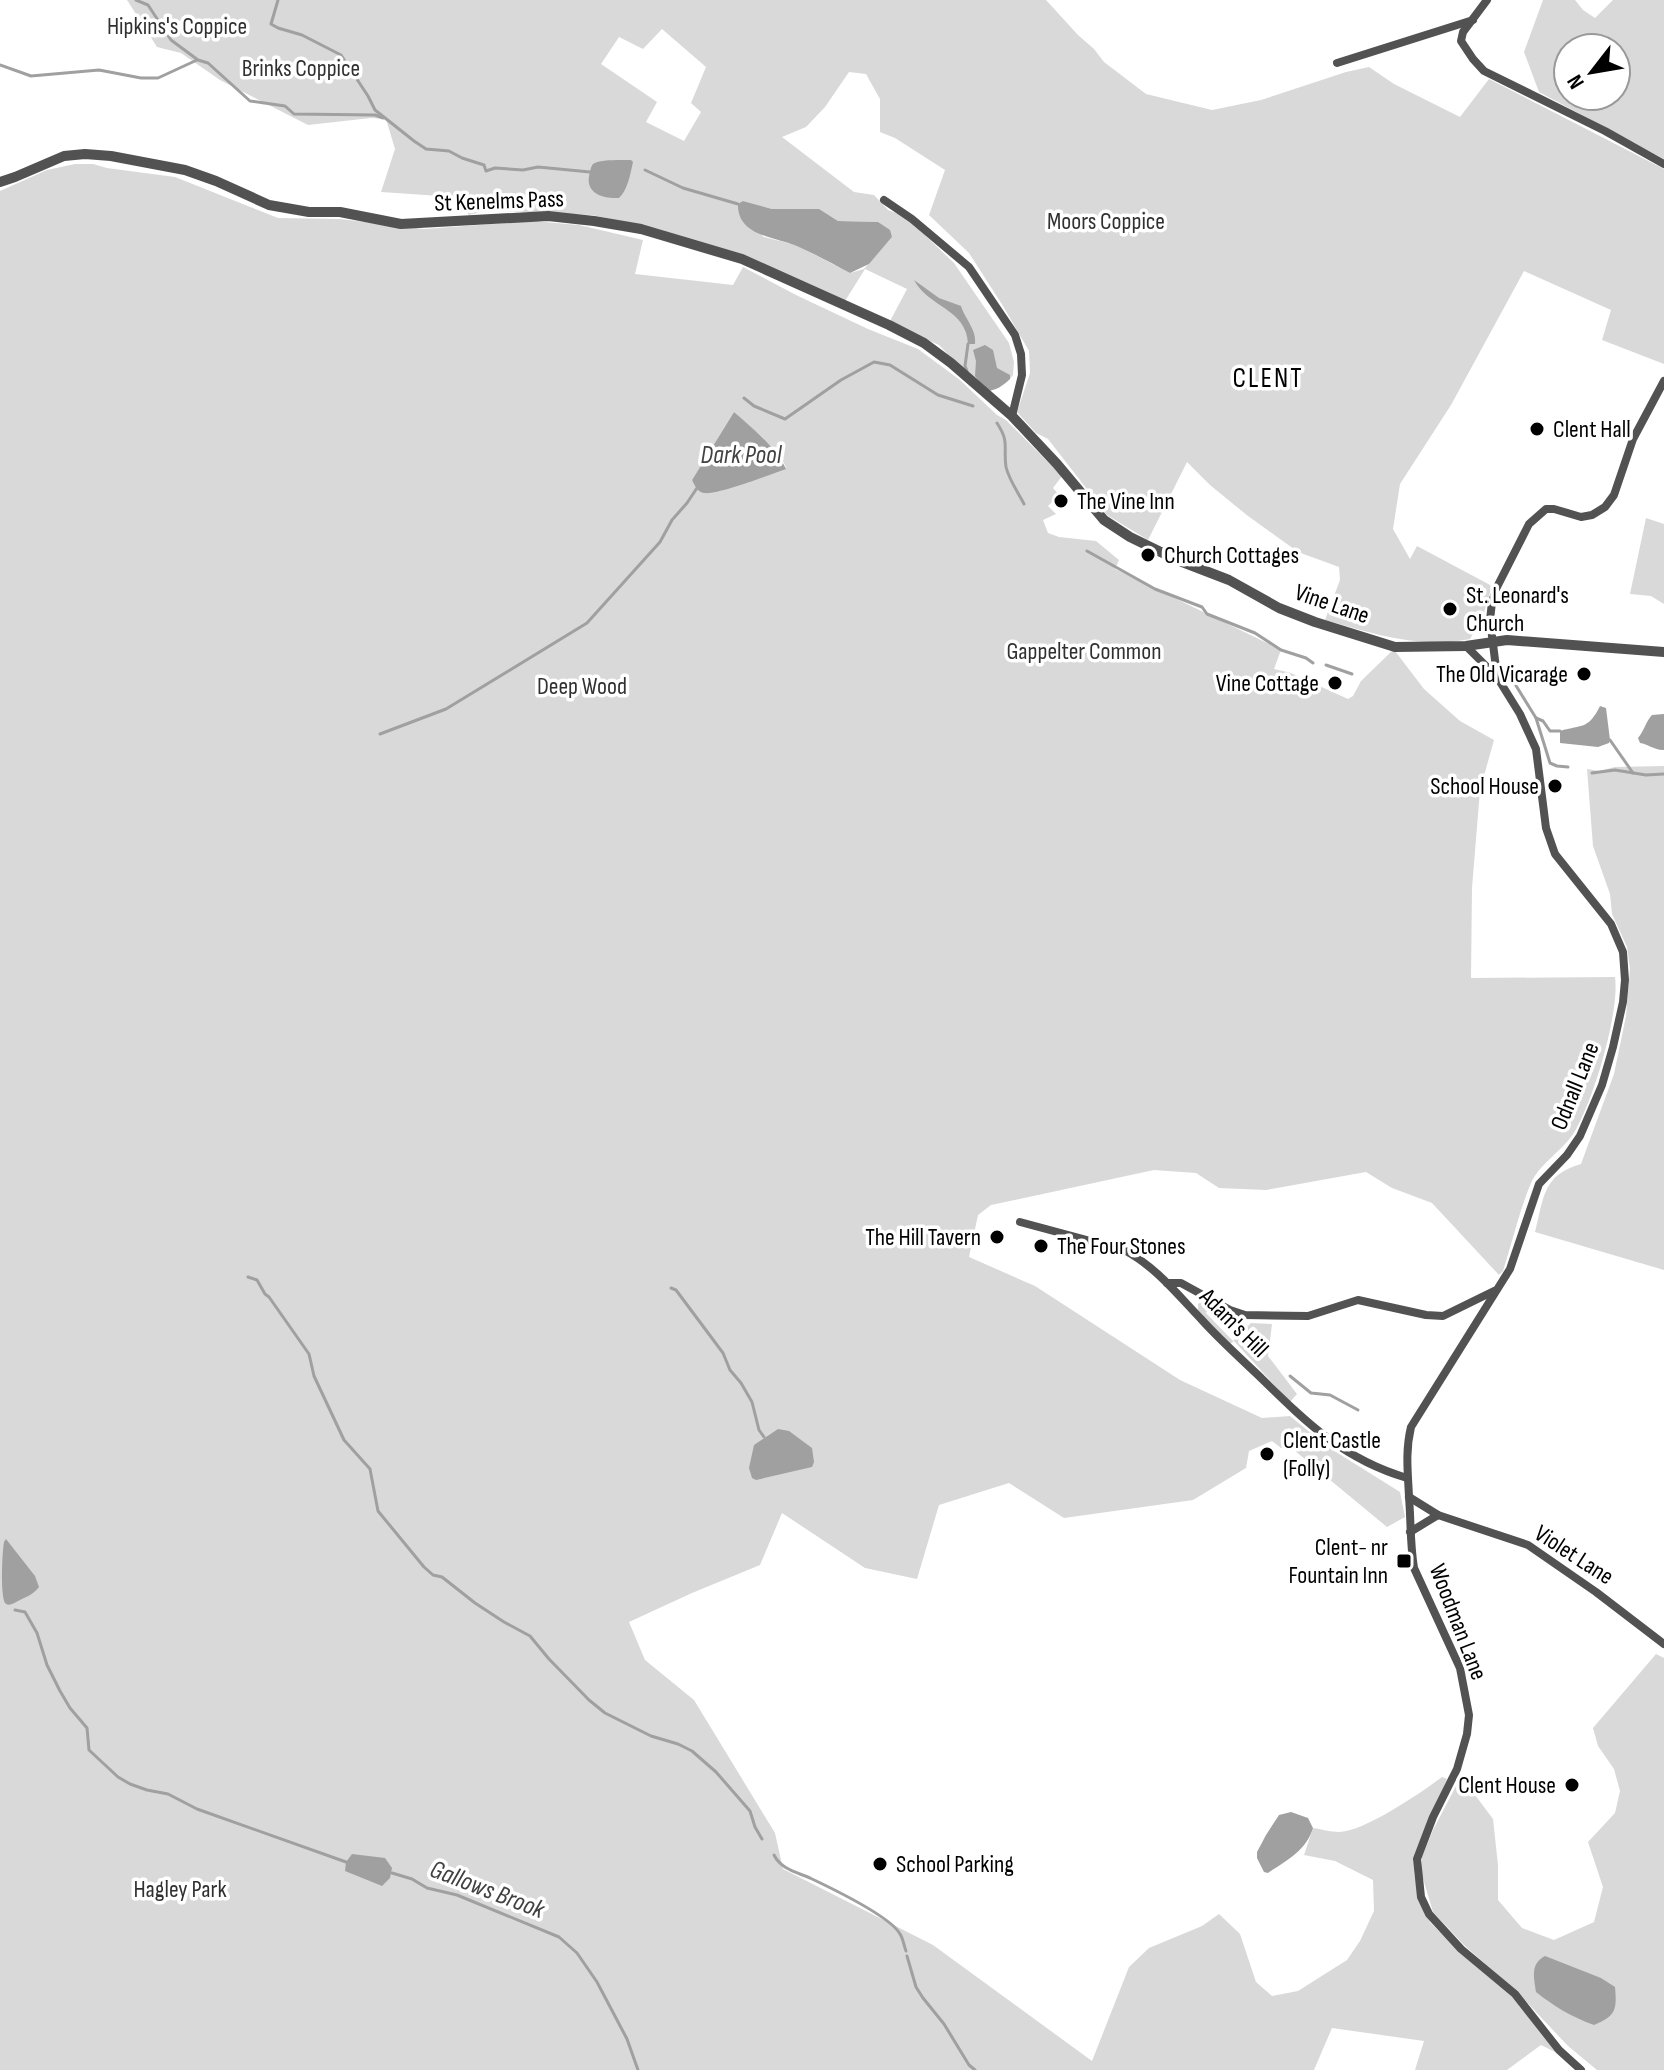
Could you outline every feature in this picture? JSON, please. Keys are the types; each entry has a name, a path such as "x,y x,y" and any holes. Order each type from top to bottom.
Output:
{"street":[{"path":"1487,0 1463,32 1461,41 1484,71 1664,164"},
{"path":"1337,63 1474,19"},
{"name":"St Kenelms Pass","path":"0,182 64,156 85,154 185,170 269,205 300,211 340,212 401,224 548,216 641,229 742,259 889,325 924,343 1012,416"},
{"path":"884,200 912,219 969,267 1015,335 1021,354 1022,375 1012,416"},
{"name":"Odnall Lane","path":"1497,677 1490,620 1492,602 1529,524 1546,509 1581,517 1605,507 1614,495 1633,439 1664,381"},
{"name":"Vine Lane","path":"1012,416 1104,520 1130,537 1177,560 1229,580 1279,608 1315,622 1395,647 1466,646 1507,640 1664,652"},
{"name":"Odnall Lane","path":"1409,1497 1407,1448 1411,1427 1510,1269 1539,1184 1567,1155 1580,1136 1602,1085 1620,1017 1625,980 1623,952 1611,924 1555,854 1546,828 1536,749 1520,714 1497,677 1466,646"},
{"name":"Adam's Hill","path":"1020,1222 1124,1250 1139,1258 1309,1426 1379,1470 1407,1478"},
{"path":"1167,1283 1181,1283 1245,1315 1308,1316 1358,1300 1443,1316 1495,1291"},
{"path":"1191,1308 1202,1294"},
{"name":"Violet Lane","path":"1409,1497 1438,1515 1528,1545 1664,1644"},
{"name":"Woodman Lane","path":"1409,1497 1414,1568 1460,1668 1469,1715 1457,1769 1433,1817 1417,1859 1421,1897 1429,1914 1461,1949 1515,1994 1559,2050 1581,2070"},
{"path":"1410,1532 1438,1515"}],"green space":[{"path":"127,0 1046,0 1104,62 1146,94 1212,110 1261,100 1369,67 1394,84 1460,117 1489,79 1664,169 1664,364 1602,340 1611,310 1524,271 1451,405 1400,484 1393,529 1410,559 1417,546 1492,586 1483,616 1470,639 1432,642 1379,635 1325,620 1340,580 1339,567 1298,552 1248,516 1187,462 1148,540 1107,515 1048,439 1036,433 1017,412 1030,373 1029,351 969,253 929,215 945,170 880,132 880,99 866,74 849,72 825,107 806,127 782,137 854,192 874,195 888,210 906,217 954,263 1009,343 1014,362 1010,379 986,394 939,345 889,323 907,289 865,269 845,301 658,229 592,215 497,211 494,202 484,204 485,211 469,215 455,197 381,192 395,149 386,119 308,125 220,80 181,53 157,47","holes":["662,29 706,67 691,103 701,112 684,141 646,122 657,102 601,64 619,37 643,49","743,201 772,209 818,209 838,221 878,222 892,237 864,269 850,273 796,245 764,237 746,224"]},
{"path":"1543,0 1575,0 1595,18 1613,0 1664,0 1664,159 1576,112 1632,112 1632,32 1552,32 1552,99 1539,92 1524,52"},
{"path":"93,164 175,177 278,218 340,219 424,229 533,221 579,225 643,240 635,274 733,285 743,267 868,329 918,349 1006,420 1062,476 1053,488 1059,495 1048,506 1056,514 1043,520 1048,533 1096,541 1119,560 1115,569 1281,650 1274,669 1291,673 1348,699 1361,681 1395,651 1424,689 1460,721 1494,740 1480,790 1472,888 1471,978 1615,977 1609,1033 1590,1099 1575,1131 1531,1183 1503,1271 1499,1275 1432,1203 1392,1188 1366,1172 1266,1190 1219,1188 1196,1173 1154,1170 991,1205 978,1215 969,1257 1035,1286 1180,1380 1262,1418 1290,1416 1328,1447 1400,1492 1405,1517 1387,1527 1289,1446 1281,1448 1272,1441 1249,1451 1246,1468 1193,1500 1064,1518 1009,1483 939,1505 917,1579 865,1568 782,1513 760,1565 629,1622 645,1660 694,1700 775,1833 783,1869 933,1945 1092,2061 1129,1967 1149,1948 1202,1926 1219,1914 1240,1934 1256,1982 1272,1996 1298,1991 1347,1960 1374,1911 1373,1880 1335,1861 1304,1855 1313,1828 1339,1832 1362,1826 1442,1777 1447,1779 1413,1860 1415,1879 1430,1922 1459,1952 1512,1995 1557,2053 1541,2045 1507,2070 1415,2070 1424,2041 1332,2028 1314,2070 0,2070 0,191 47,170","holes":["734,412 762,437 786,468 705,493 692,480"]},
{"path":"1646,518 1664,524 1664,604 1651,596 1630,594"},
{"path":"1664,766 1664,1270 1535,1232 1543,1198 1552,1181 1559,1174 1581,1164 1614,1074 1626,1016 1630,969 1627,947 1612,914 1610,894 1593,846 1587,769 1599,771 1615,767"},
{"path":"1205,1300 1213,1304 1206,1313 1233,1341 1251,1323 1272,1324 1268,1356 1297,1394 1290,1402 1234,1341 1230,1344 1198,1311 1198,1304"},
{"path":"1656,1654 1664,1658 1664,2070 1597,2070 1568,2046 1433,1912 1421,1872 1422,1857 1456,1786 1460,1781 1466,1783 1493,1819 1498,1900 1522,1928 1554,1940 1594,1922 1603,1887 1588,1842 1615,1813 1620,1791 1614,1769 1598,1746 1593,1728"}],"water":[{"path":"631,160 628,182 619,198 602,196 590,187 589,176 596,162"},
{"path":"743,201 772,209 819,209 838,221 878,222 890,230 892,237 869,264 850,273 799,247 751,229 739,215 738,204"},
{"path":"914,280 939,298 961,306 973,329 975,344 968,344 961,323 920,289"},
{"path":"985,345 993,350 997,368 1010,375 1002,386 986,391 975,376 973,350"},
{"name":"Dark Pool","path":"734,412 770,446 786,469 732,488 703,493 692,480"},
{"path":"1600,706 1606,708 1609,743 1598,747 1560,743 1560,731 1588,723"},
{"path":"1664,714 1664,750 1640,743 1638,738 1650,717"},
{"path":"778,1429 789,1431 812,1448 812,1467 756,1480 752,1478 749,1468 754,1445"},
{"path":"6,1539 35,1576 39,1587 9,1605 4,1601 2,1586"},
{"path":"1291,1812 1308,1818 1313,1828 1310,1836 1295,1854 1268,1873 1264,1872 1257,1852 1279,1815"},
{"path":"352,1854 385,1858 392,1868 390,1878 382,1886 345,1871 346,1862"},
{"path":"1545,1956 1601,1978 1615,1987 1616,2001 1611,2015 1594,2025 1578,2019 1536,1992 1535,1967"}],"waterway":[{"path":"136,0 148,5 171,40 198,60 208,63 250,101 285,106 294,114 375,115 383,118"},
{"path":"278,0 271,24 302,35 341,55 375,110 426,149 449,151 484,165 486,171 538,167 590,172"},
{"path":"0,65 31,76 99,70 158,78 197,60"},
{"path":"645,170 683,188 738,204"},
{"path":"967,371 968,344"},
{"path":"744,398 754,406 785,419 841,380 874,362 890,365 938,395 973,406"},
{"path":"997,423 1005,440 1007,472 1024,504"},
{"path":"380,734 446,709 587,623 660,542 672,520 697,488"},
{"path":"1087,551 1155,589 1202,607 1207,614 1255,633 1281,650 1313,663"},
{"path":"1326,665 1352,674"},
{"path":"1515,684 1536,718 1550,763 1568,767"},
{"path":"1536,718 1543,721 1550,731 1560,731"},
{"path":"1610,740 1633,773"},
{"path":"1592,773 1615,770 1646,775 1664,774"},
{"path":"248,1277 257,1280 309,1354 314,1376 344,1440 370,1469 378,1511 424,1567 504,1622 530,1636 549,1659 605,1713 651,1736 692,1751 716,1772 750,1811 762,1839"},
{"path":"671,1288 676,1290 723,1353 730,1370 752,1402 759,1430 764,1437"},
{"path":"1290,1376 1311,1393 1330,1395 1358,1410"},
{"path":"15,1610 25,1612 37,1633 47,1665 60,1691 87,1728 89,1750 118,1777 346,1862"},
{"path":"774,1855 785,1867 844,1895 884,1919 900,1934 906,1951"},
{"name":"Gallows Brook","path":"392,1873 427,1888 457,1895 559,1937 577,1953 597,1982 627,2039 638,2070"},
{"path":"907,1956 916,1987 975,2070"}],"place":[{"name":"Clent Hall","path":"1537,429"},
{"name":"The Vine Inn","path":"1061,501"},
{"name":"Church Cottages","path":"1148,555"},
{"name":"St. Leonard's Church","path":"1450,609"},
{"name":"The Old Vicarage","path":"1584,674"},
{"name":"Vine Cottage","path":"1335,683"},
{"name":"School House","path":"1555,786"},
{"name":"The Hill Tavern","path":"997,1237"},
{"name":"The Four Stones","path":"1041,1246"},
{"name":"Clent Castle (Folly)","path":"1267,1454"},
{"name":"Clent- nr Fountain Inn","path":"1404,1561"},
{"name":"Clent House","path":"1572,1785"},
{"name":"School Parking","path":"880,1864"}],"district":[{"name":"CLENT","path":"1268,378"}],"park label":[{"name":"Hipkins's Coppice","path":"177,26"},
{"name":"Brinks Coppice","path":"301,68"},
{"name":"Moors Coppice","path":"1106,221"},
{"name":"Gappelter Common","path":"1084,651"},
{"name":"Deep Wood","path":"582,686"},
{"name":"Hagley Park","path":"180,1889"}]}
